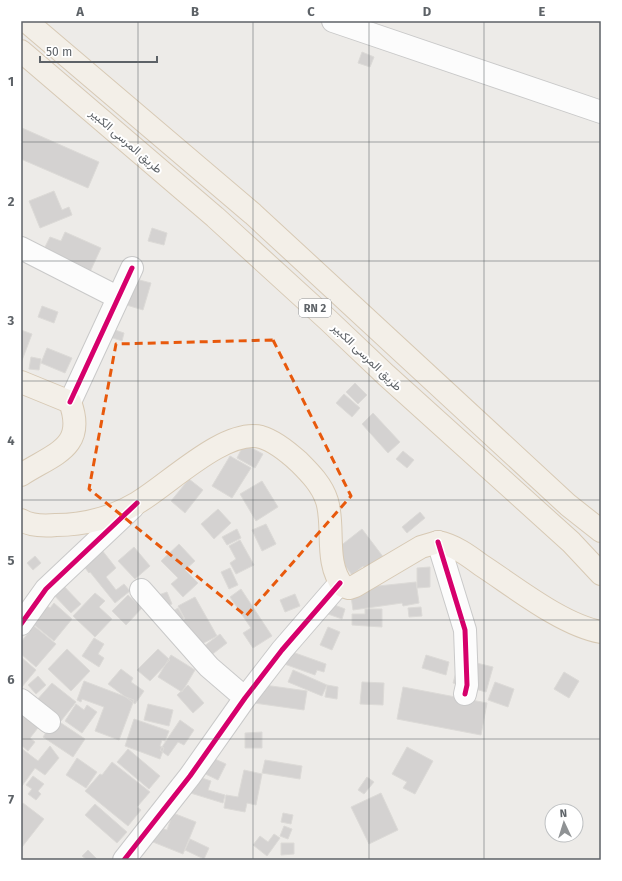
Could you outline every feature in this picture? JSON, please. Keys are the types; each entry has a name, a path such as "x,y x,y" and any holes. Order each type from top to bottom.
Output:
{"main road":[{"name":"RN 2","path":"26,21 253,214 556,494 601,531"},
{"name":"طريق المرسى الكبير","path":"21,51 215,217 328,320 386,376 571,542 601,574"},
{"path":"21,382 70,402 73,412 75,432 69,443 58,452 21,475"},
{"path":"21,520 27,524 67,525 106,518 137,503 205,454 233,440 246,436 260,437 290,453 320,485 327,501 331,547 340,583 347,588 355,586 421,547 438,542 466,554 567,621 601,632"}],"street":[{"path":"333,21 601,112"},
{"path":"21,248 117,297"},
{"path":"70,402 117,297 132,268"},
{"path":"21,624 46,589 137,503"},
{"path":"438,542 465,630 467,685 464,694"},
{"path":"124,860 190,776 245,698 282,650 340,583"},
{"path":"141,590 209,667 245,698"},
{"path":"21,700 49,722"}],"highlighted area":[{"path":"273,340 351,496 246,616 89,489 116,344"}],"building":[{"path":"362,52 374,57 370,67 358,63"},
{"path":"22,128 99,162 88,188 21,159"},
{"path":"54,191 62,210 69,207 72,215 40,228 29,201"},
{"path":"152,228 167,233 164,245 148,241"},
{"path":"65,232 101,248 90,272 44,249 50,237 61,241"},
{"path":"128,277 151,283 143,310 120,303"},
{"path":"42,306 58,312 54,323 38,317"},
{"path":"109,328 124,333 122,341 107,336"},
{"path":"21,330 32,334 21,363"},
{"path":"47,348 72,358 65,373 41,363"},
{"path":"31,357 41,359 39,370 29,369"},
{"path":"355,383 367,395 358,404 346,392"},
{"path":"344,394 360,408 352,417 336,403"},
{"path":"373,413 400,442 388,453 362,424"},
{"path":"244,444 263,454 255,468 237,458"},
{"path":"403,451 414,460 407,468 396,459"},
{"path":"230,456 251,468 232,498 212,486"},
{"path":"189,479 203,490 185,513 171,501"},
{"path":"262,481 278,507 256,521 240,494"},
{"path":"218,509 231,523 214,539 201,524"},
{"path":"420,512 425,518 407,533 402,527"},
{"path":"266,524 276,544 262,551 252,530"},
{"path":"237,529 241,538 227,545 222,537"},
{"path":"362,529 384,558 367,571 363,566 352,575 334,551"},
{"path":"240,540 254,565 236,574 230,563 236,559 229,546"},
{"path":"179,544 195,561 185,570 198,583 183,597 171,584 178,578 161,561"},
{"path":"98,545 116,568 106,577 116,590 124,584 130,591 115,603 79,560"},
{"path":"134,547 150,566 135,579 118,561"},
{"path":"35,556 41,563 33,570 27,563"},
{"path":"430,567 430,587 417,588 417,568"},
{"path":"230,568 238,585 229,589 221,572"},
{"path":"59,581 81,604 71,613 49,590"},
{"path":"416,582 419,603 403,606 402,603 353,610 350,589"},
{"path":"241,589 272,636 253,648 243,633 251,628 230,597"},
{"path":"167,592 172,604 161,608 156,596"},
{"path":"95,593 105,601 99,607 112,619 95,637 73,616"},
{"path":"295,594 300,606 285,612 280,600"},
{"path":"128,595 142,608 126,625 112,611"},
{"path":"195,597 217,636 196,647 182,621 185,619 178,606"},
{"path":"41,602 50,608 54,603 72,619 54,641 27,619"},
{"path":"332,604 345,609 342,619 328,614"},
{"path":"421,607 422,616 409,617 408,608"},
{"path":"178,608 184,618 176,623 170,613"},
{"path":"365,609 382,609 382,627 352,625 352,614 365,614"},
{"path":"34,626 56,644 36,667 21,654 21,642"},
{"path":"328,627 340,632 332,650 320,645"},
{"path":"220,634 227,643 206,659 199,650"},
{"path":"94,638 104,644 98,654 104,658 99,667 82,656"},
{"path":"281,648 326,664 324,672 317,670 315,675 276,661"},
{"path":"67,649 90,671 71,691 48,669"},
{"path":"158,649 170,660 150,681 137,670"},
{"path":"171,655 195,670 182,692 158,677"},
{"path":"426,655 449,662 446,675 422,668"},
{"path":"21,657 36,670 21,688"},
{"path":"460,659 493,667 486,692 453,683"},
{"path":"121,669 133,678 131,682 144,691 135,704 108,684"},
{"path":"293,670 327,685 322,696 288,682"},
{"path":"564,672 579,681 569,698 554,689"},
{"path":"38,676 46,685 36,694 28,685"},
{"path":"84,681 134,700 119,740 95,731 104,707 82,699 81,702 77,700"},
{"path":"362,682 384,683 383,705 360,704"},
{"path":"495,682 514,689 508,707 488,700"},
{"path":"52,683 76,702 61,721 36,701"},
{"path":"257,684 307,691 304,710 254,703"},
{"path":"188,685 204,703 193,713 177,695"},
{"path":"327,685 338,687 337,699 325,697"},
{"path":"403,687 487,703 481,735 397,719"},
{"path":"76,704 84,710 87,705 97,712 82,733 65,721"},
{"path":"148,704 173,710 169,726 144,720"},
{"path":"21,710 41,724 30,738 35,742 28,751 21,745"},
{"path":"55,719 85,739 73,757 43,737"},
{"path":"134,719 169,731 165,741 162,740 160,746 164,748 160,759 125,746"},
{"path":"180,720 194,730 184,745 178,742 168,756 160,750"},
{"path":"262,732 262,748 245,748 245,733"},
{"path":"50,746 59,758 45,775 35,768 22,786 21,748 38,761"},
{"path":"407,747 433,761 415,794 403,788 407,782 392,774"},
{"path":"128,749 160,776 149,789 117,762"},
{"path":"202,753 226,764 218,780 195,769"},
{"path":"77,758 97,772 86,788 66,775"},
{"path":"265,760 302,766 300,779 262,773"},
{"path":"112,762 150,792 137,807 141,810 128,826 85,791 100,774 102,775"},
{"path":"244,770 262,774 256,805 247,803 245,812 224,808 226,795 238,797"},
{"path":"190,774 211,781 208,790 225,795 223,803 184,791"},
{"path":"33,776 44,784 38,791 41,794 36,800 28,794 32,789 26,785"},
{"path":"367,777 374,782 364,794 358,790"},
{"path":"381,793 398,830 369,844 351,807"},
{"path":"23,803 44,819 22,847 21,805"},
{"path":"95,804 127,832 117,843 85,815"},
{"path":"173,813 196,822 183,854 143,838 158,827 167,830"},
{"path":"283,813 293,815 291,824 281,822"},
{"path":"284,826 292,829 288,839 280,836"},
{"path":"274,834 280,838 267,856 253,845 260,836 268,842"},
{"path":"190,839 209,848 204,859 185,850"},
{"path":"281,843 294,843 294,854 281,855"},
{"path":"88,850 98,860 87,860 82,856"}],"cycle path":[{"path":"70,402 132,268"},
{"path":"21,624 46,589 137,503"},
{"path":"438,542 465,630 467,685 465,694"},
{"path":"124,860 190,776 245,698 282,650 340,583"}]}
